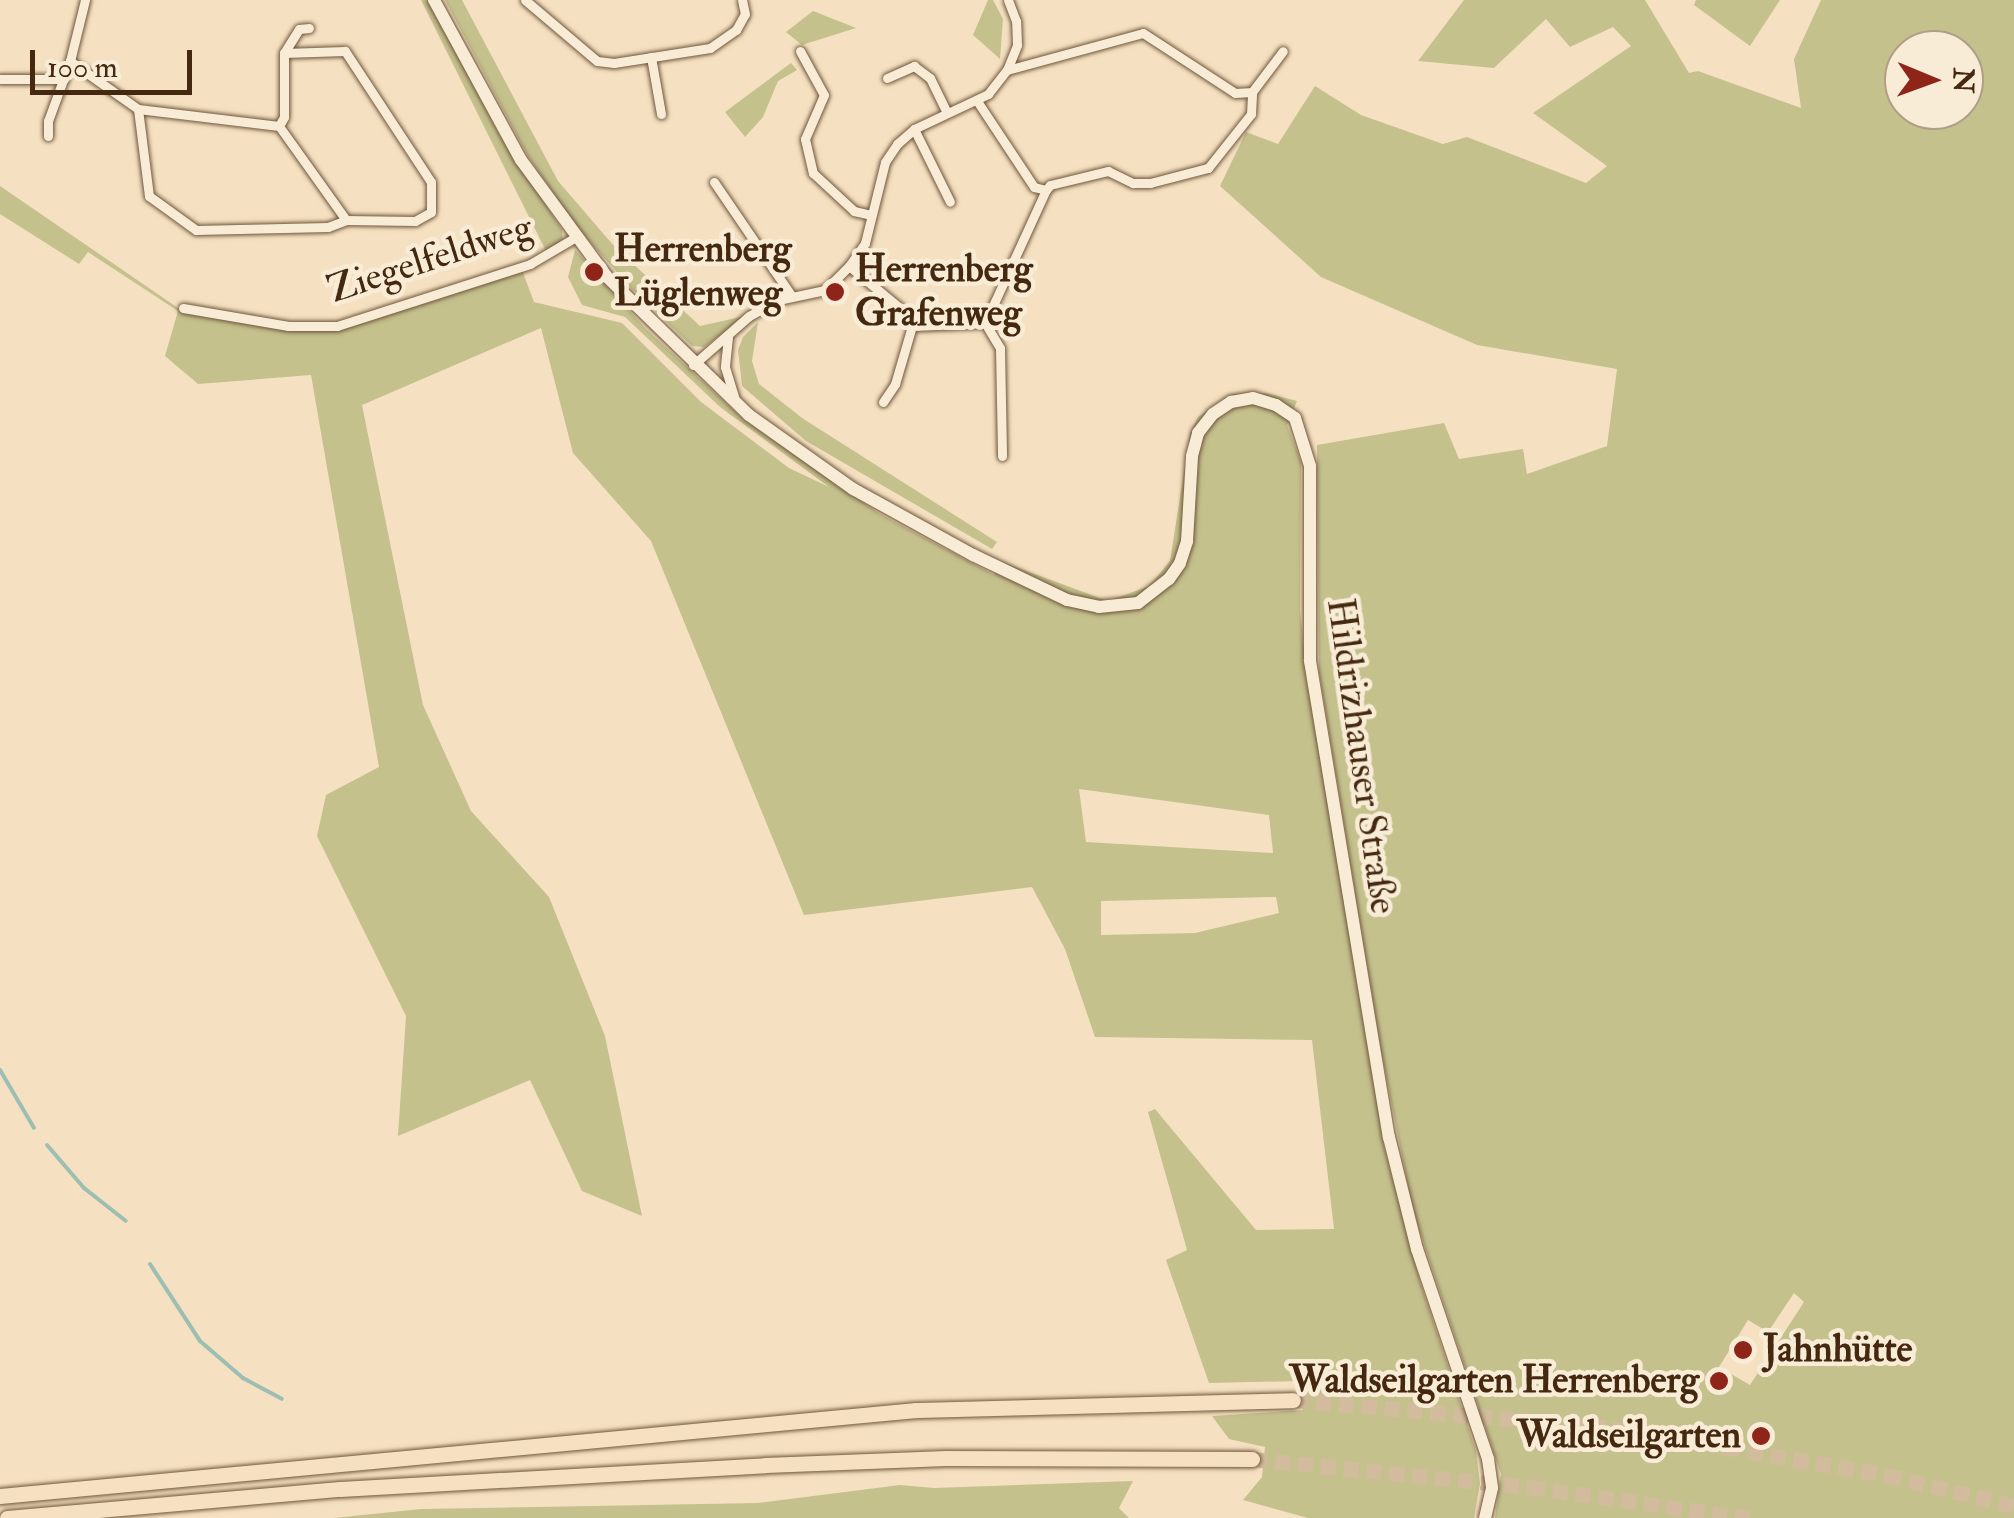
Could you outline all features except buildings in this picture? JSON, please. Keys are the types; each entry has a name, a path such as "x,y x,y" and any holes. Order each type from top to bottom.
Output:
{"highway":[{"path":"0,1496 885,1413 1294,1400"},
{"path":"7,1518 354,1488 884,1460 1252,1459"}],"main road":[{"name":"Hildrizhauser Straße","path":"434,0 521,160 574,238 693,365 736,404 870,498 972,556 1067,600 1099,607 1138,603 1169,579 1180,562 1187,540 1192,456 1198,433 1213,414 1231,402 1253,398 1276,405 1296,418 1310,466 1310,662 1389,1137 1417,1250 1488,1459 1492,1488 1485,1518"}],"street":[{"path":"48,136 48,121 70,62 84,0"},
{"path":"525,0 597,62 710,48 736,30 745,14 742,0"},
{"path":"1008,0 1016,21 1016,45 1008,70"},
{"path":"280,126 284,118 284,53 298,29 309,28"},
{"path":"693,365 749,316 792,295 825,290 865,244 885,162 914,129 976,100 1008,70 1142,33 1235,93 1252,92"},
{"path":"138,109 149,196 196,230 328,227 346,220 415,221 431,212 431,182 345,50 284,53"},
{"path":"800,51 824,95 805,139 813,173 854,211 871,215"},
{"path":"985,323 1050,185 1108,171 1132,183 1150,183 1208,168 1251,114 1252,92 1283,51"},
{"path":"651,58 661,114"},
{"path":"70,62 138,109 280,126 346,220"},
{"path":"887,78 914,66 930,78 948,113"},
{"path":"0,79 64,79"},
{"path":"976,100 1034,187 1046,190"},
{"path":"914,129 950,202"},
{"path":"810,155 822,160"},
{"path":"714,182 792,295"},
{"name":"Ziegelfeldweg","path":"183,308 288,326 336,326 530,264 574,238"},
{"path":"849,266 907,314 912,326 896,384 883,402"},
{"path":"912,326 985,323"},
{"path":"985,323 1000,348 1002,456"},
{"path":"728,334 725,367 736,404"}],"shaded area":[{"path":"421,0 429,0 498,132 562,230 563,239 547,253"},
{"path":"445,0 462,0 558,181 614,246 700,326 745,316 704,347 692,346 633,290 575,225 528,156"},
{"path":"988,0 993,0 1003,19 1000,59 973,35"},
{"path":"1464,0 1645,0 1689,73 1698,71 1801,108 1794,59 1821,0 2014,0 2014,1518 1495,1518 1501,1474 1413,1211 1380,1045 1319,671 1317,445 1444,423 1459,459 1523,449 1527,474 1607,446 1617,369 1477,345 1321,277 1220,186 1246,132 1278,144 1315,86 1361,115 1443,144 1467,137 1586,183 1607,166 1533,113 1631,46 1613,27 1570,47 1546,19 1494,68 1418,61","holes":["1794,1293 1804,1302 1750,1385 1719,1367 1748,1320 1768,1332"]},
{"path":"1696,0 1780,0 1750,46 1694,5"},
{"path":"813,11 856,28 802,45 786,32"},
{"path":"791,63 797,70 778,81 763,117 745,137 725,112"},
{"path":"0,186 181,310 338,328 522,270 534,302 622,323 701,402 789,468 829,487 720,407 625,317 582,305 568,277 575,250 645,328 742,418 880,514 994,575 1000,561 1108,601 1149,586 1170,561 1190,433 1198,417 1232,394 1266,393 1297,401 1287,425 1301,462 1300,610 1306,670 1384,1146 1420,1282 1476,1451 1480,1484 1474,1518 1308,1518 1243,1500 1262,1477 1265,1447 1229,1439 1212,1416 1303,1410 1300,1381 1209,1383 1166,1260 1187,1250 1148,1112 1155,1109 1256,1230 1334,1229 1312,1040 1095,1037 1065,949 1032,887 804,915 651,541 573,453 541,328 362,405 423,705 471,811 549,897 605,1036 642,1216 582,1191 530,1080 398,1136 406,1016 317,836 326,795 379,767 311,375 198,384 165,356 178,311 88,252 79,264 0,214","holes":["1079,789 1269,815 1273,853 1086,842","1276,897 1279,913 1195,933 1101,935 1101,901"]},
{"path":"758,322 752,361 759,384 802,418 997,542 992,549 806,441 742,386 738,350 743,337"},
{"path":"1133,1481 1119,1508 1129,1518 334,1518 421,1509 758,1503 900,1485 934,1488"}],"waterway":[{"path":"0,1070 34,1128"},
{"path":"47,1145 84,1188 126,1221"},
{"path":"150,1264 200,1341 243,1378 282,1399"}],"tunnel":[{"path":"1293,1400 1612,1428 1887,1475 2014,1506"},
{"path":"1252,1459 1530,1487 1749,1518"}],"place":[{"name":"Herrenberg Lüglenweg","path":"594,272"},
{"name":"Herrenberg Grafenweg","path":"835,292"},
{"name":"Jahnhütte","path":"1743,1350"},
{"name":"Waldseilgarten Herrenberg","path":"1719,1381"},
{"name":"Waldseilgarten","path":"1761,1436"}]}
